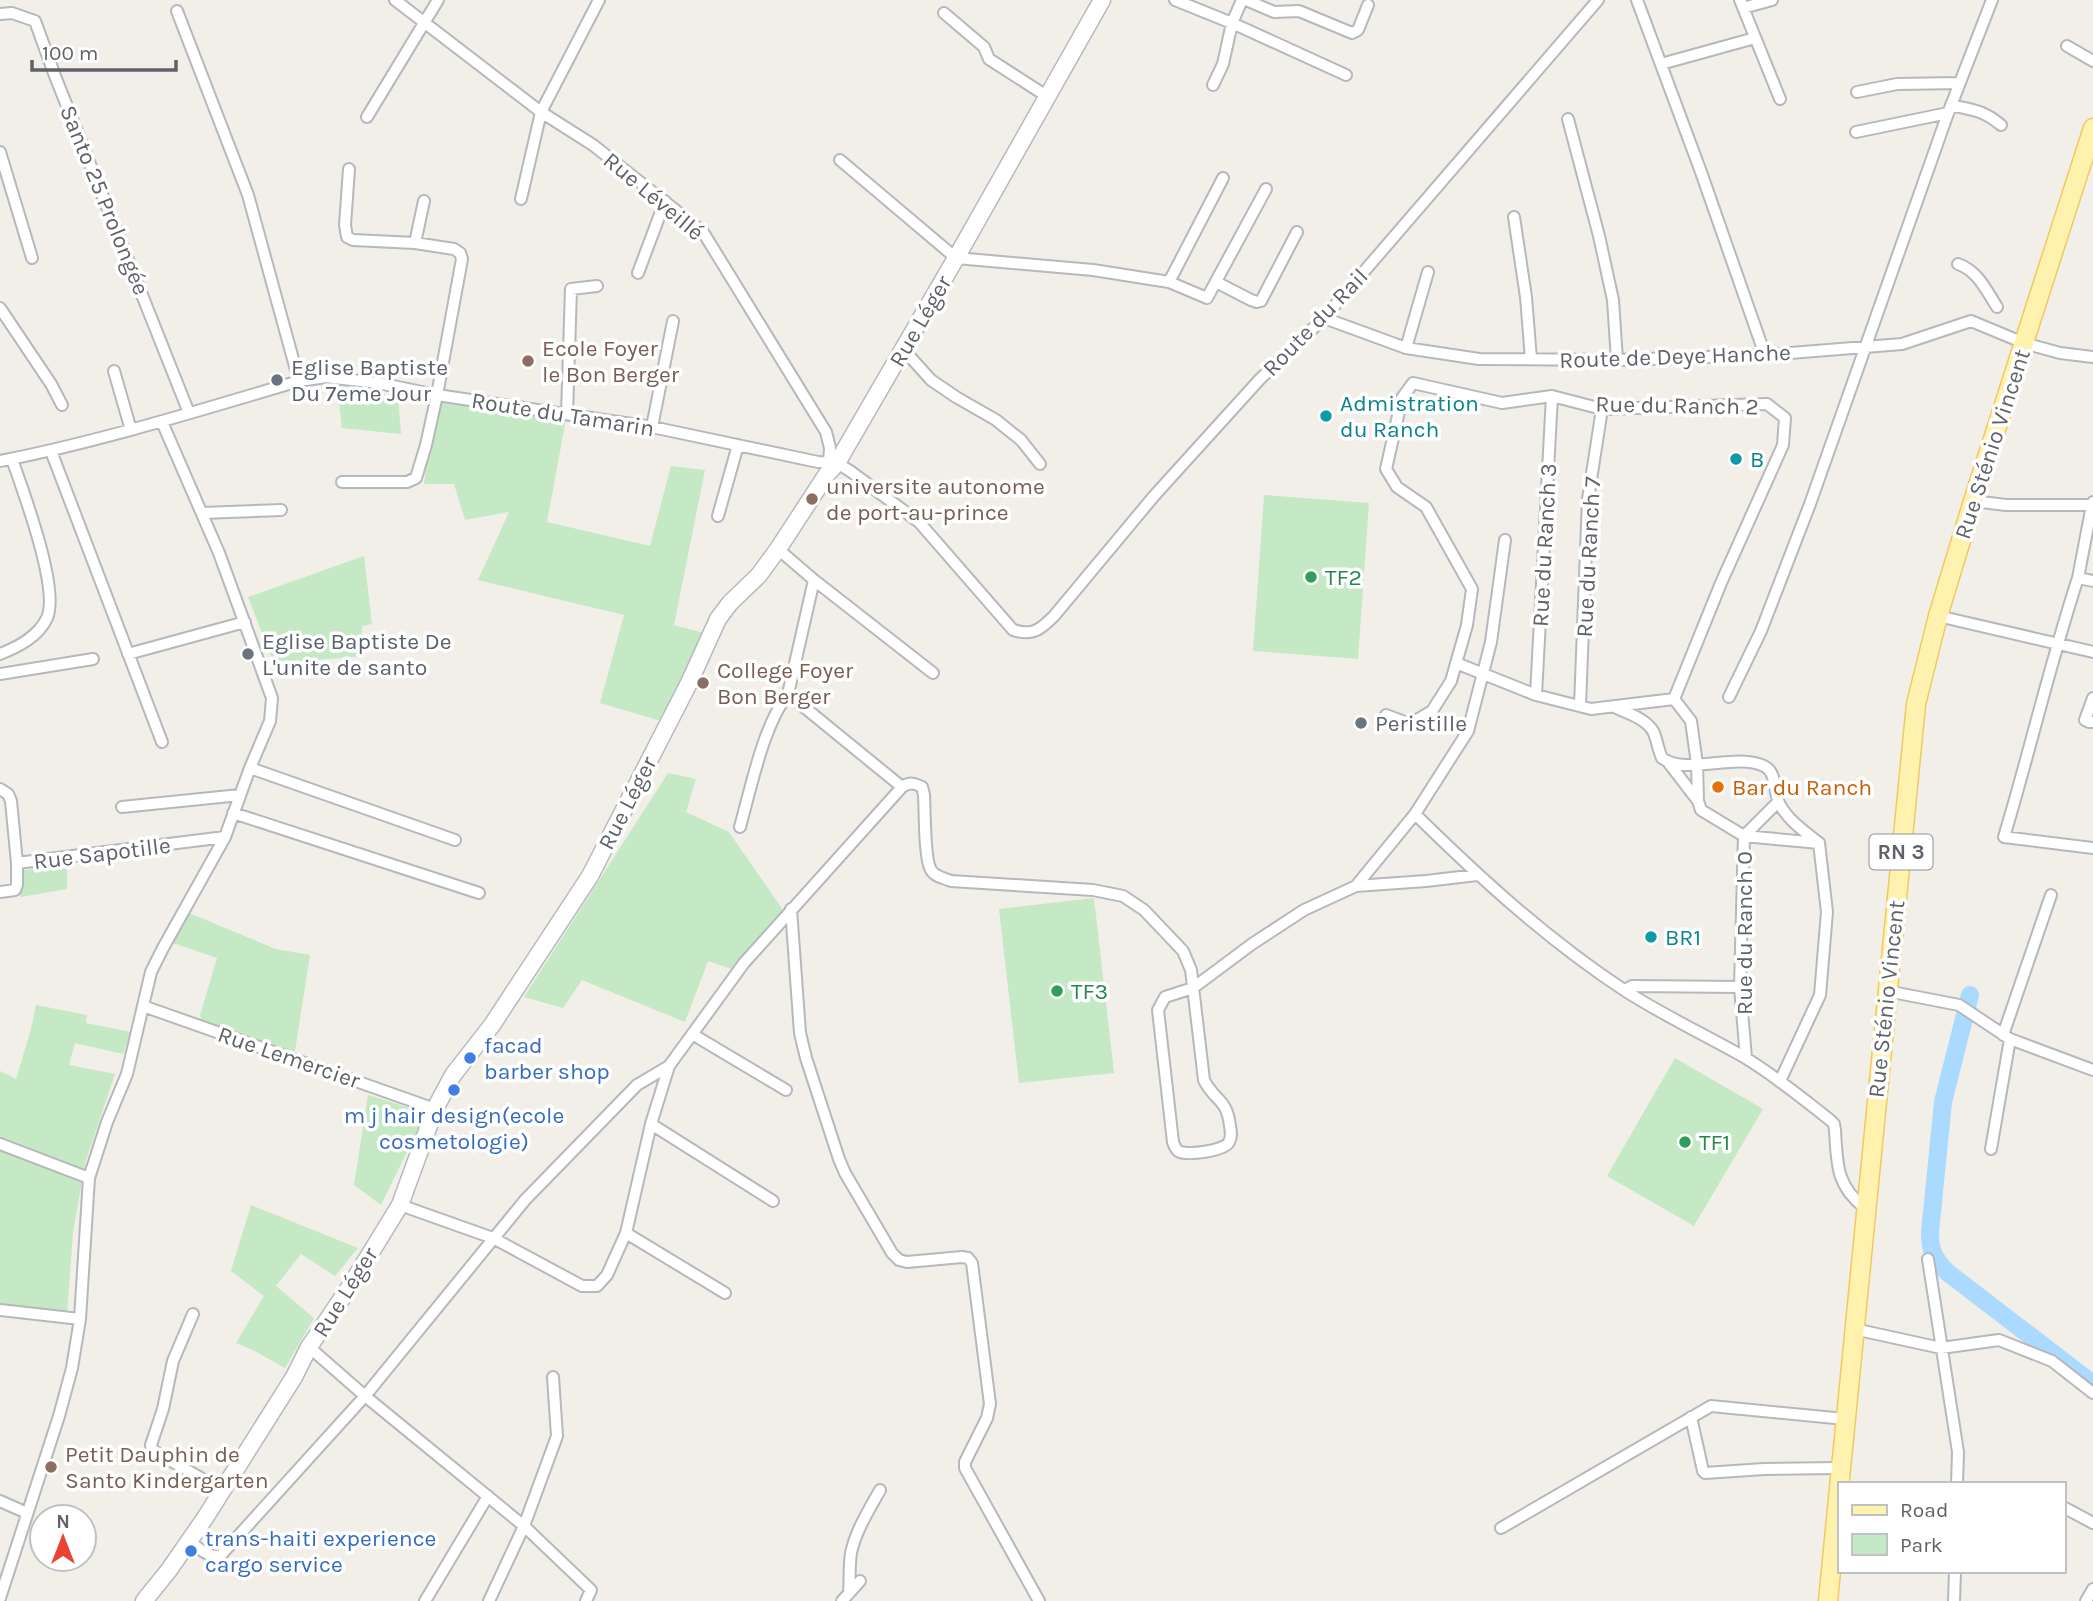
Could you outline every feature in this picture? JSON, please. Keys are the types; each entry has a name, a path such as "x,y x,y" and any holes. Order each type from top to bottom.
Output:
{"main road":[{"name":"Rue Sténio Vincent","path":"1839,1482 1916,704 1938,616 1973,501 2093,128"},
{"name":"Rue Sténio Vincent","path":"1828,1601 1838,1490"}],"street":[{"name":"Rue Léveillé","path":"395,0 541,112 593,145 702,232 826,432 833,462"},
{"path":"367,117 438,0"},
{"path":"521,199 541,112 599,0"},
{"name":"Rue Léger","path":"144,1601 190,1541 400,1205 435,1109 453,1075 492,1025 590,876 689,683 718,619 778,550 827,474 956,258 1102,0"},
{"path":"1175,0 1346,75"},
{"path":"1213,85 1223,64 1232,23 1244,0 1274,12 1298,11 1352,33 1358,30 1368,5"},
{"name":"Route du Rail","path":"1025,634 1041,629 1054,616 1154,496 1233,408 1324,318 1598,0"},
{"path":"1637,0 1765,355"},
{"path":"1772,0 1742,4 1780,99"},
{"path":"1729,697 1761,631 1810,504 1949,109 1992,0"},
{"path":"177,11 248,195 299,381"},
{"name":"Santo 25 Prolongée","path":"0,14 12,13 35,21 188,413"},
{"path":"944,13 984,47 989,59 1048,97"},
{"path":"1661,64 1755,38"},
{"path":"2067,46 2093,61"},
{"path":"1857,92 1897,84 1959,83"},
{"path":"1856,132 1949,109 1988,114 2001,125"},
{"path":"1568,119 1614,300 1617,360"},
{"path":"0,152 32,258"},
{"path":"840,160 956,258 1093,270 1169,282 1207,298 1266,189"},
{"path":"342,482 407,482 416,478 437,395 462,259 454,248 360,241 348,237 345,225 349,169"},
{"path":"1169,282 1223,178"},
{"path":"415,243 424,201"},
{"path":"638,273 665,201"},
{"path":"1514,217 1526,297 1531,359"},
{"path":"1216,282 1251,300 1261,301 1297,232"},
{"path":"1958,264 1968,267 1976,274 1997,307"},
{"path":"1406,348 1428,272"},
{"path":"566,415 571,289 597,286"},
{"path":"0,309 51,384 62,405"},
{"name":"Route de Deye Hanche","path":"1324,318 1406,348 1479,359 1617,360 1765,355 1866,348 1902,344 1971,321 2024,343 2060,353 2093,357"},
{"path":"652,427 673,321"},
{"path":"903,349 930,380 996,420 1021,440 1040,464"},
{"path":"114,371 131,430"},
{"name":"Route du Tamarin","path":"0,461 51,451 162,422 299,381 326,377 652,427 818,462 833,462 850,471 919,522 1013,630 1025,634"},
{"name":"Rue du Ranch 2","path":"1456,663 1467,625 1472,589 1426,508 1397,487 1386,469 1402,398 1413,383 1502,403 1552,396 1602,409 1767,404 1785,418 1783,445 1721,583 1674,699"},
{"name":"Rue du Ranch 3","path":"1536,695 1552,396"},
{"name":"Rue du Ranch 7","path":"1580,706 1588,499 1602,409"},
{"path":"0,1598 72,1368 80,1320 89,1178 107,1122 127,1074 151,972 225,837 270,721 272,698 219,553 162,422"},
{"path":"718,516 738,445"},
{"path":"51,451 162,743"},
{"path":"0,654 32,637 47,619 50,606 50,590 34,524 12,459"},
{"path":"1973,501 2006,505 2093,503 2078,578 2056,644 2022,779 2004,837 2093,848"},
{"path":"202,513 281,510"},
{"path":"1356,886 1415,814 1468,730 1491,642 1505,540"},
{"path":"778,550 933,673"},
{"path":"2078,578 2093,581"},
{"path":"740,827 765,741 788,694 814,580"},
{"path":"1938,616 2093,652"},
{"path":"128,654 244,622"},
{"path":"0,674 93,659"},
{"path":"1386,715 1410,724 1432,711 1451,681 1456,663 1536,695 1591,709 1674,699 1691,721 1701,810 1744,836 1778,802"},
{"path":"788,694 902,787"},
{"path":"2093,698 2085,719 2093,722"},
{"path":"1612,706 1638,718 1653,731 1662,758 1698,801"},
{"path":"1667,762 1743,762 1756,763 1767,768 1772,774 1778,802 1793,823 1819,842 1827,912 1821,995 1780,1082"},
{"path":"250,768 456,840"},
{"path":"400,1205 493,1238 582,1286 597,1286 603,1281 626,1233 651,1124 669,1066 744,963 908,783 922,787 927,859 930,870 938,877 951,881 1093,890 1123,896 1144,910 1183,951 1191,970 1193,988 1204,1080 1206,1086 1227,1109 1231,1136 1226,1147 1220,1149 1180,1152 1173,1142 1158,1010 1166,997 1193,988 1304,910 1356,886 1476,875"},
{"name":"Rue Sapotille","path":"0,789 8,794 11,801 17,863 225,837"},
{"path":"122,807 240,795"},
{"path":"233,813 479,893"},
{"path":"1415,814 1476,875 1536,926 1625,990 1746,1058 1833,1124 1842,1182 1848,1193 1865,1208"},
{"name":"Rue du Ranch 0","path":"1746,1058 1740,987 1744,836 1819,842"},
{"path":"0,892 15,890 17,863"},
{"path":"1991,1149 2007,1037 2051,895"},
{"path":"791,909 800,1033 810,1071 845,1173 892,1253 899,1259 907,1262 962,1257 968,1258 972,1264 990,1404 987,1418 965,1462 965,1468 1039,1601"},
{"path":"1625,990 1632,986 1740,987"},
{"path":"1887,991 1959,1005 2007,1037 2093,1070"},
{"name":"Rue Lemercier","path":"143,1006 435,1109"},
{"path":"692,1034 786,1090"},
{"path":"190,1541 207,1554 215,1557 221,1555 365,1396 524,1200 637,1085 669,1066"},
{"path":"651,1124 773,1201"},
{"path":"0,1144 89,1178"},
{"path":"626,1233 725,1293"},
{"path":"1928,1259 1958,1452 1957,1482"},
{"path":"0,1310 80,1320"},
{"path":"193,1314 173,1361 163,1409 151,1445 157,1453 222,1490"},
{"path":"1854,1329 1941,1348 1999,1340 2052,1361 2093,1392"},
{"path":"309,1347 524,1526 591,1590 586,1601"},
{"path":"489,1601 524,1526 557,1436 553,1377"},
{"path":"1502,1528 1711,1406 1845,1419"},
{"path":"1691,1418 1705,1473 1840,1468"},
{"path":"846,1597 853,1545 880,1490"},
{"path":"425,1601 488,1496"},
{"path":"0,1502 27,1513"},
{"path":"2065,1508 2093,1523"},
{"path":"1954,1601 1955,1573"},
{"path":"846,1597 860,1581"},
{"path":"2086,1601 2093,1588"}],"green space":[{"path":"337,385 398,397 401,434 342,428"},
{"path":"434,402 566,419 547,522 650,546 671,466 705,470 674,625 708,634 661,721 600,703 624,615 478,580 509,512 465,520 454,484 424,484"},
{"name":"TF2","path":"1264,495 1369,503 1358,659 1253,651"},
{"path":"364,556 372,624 362,626 362,656 274,664 248,597"},
{"path":"668,773 696,779 686,812 729,832 783,910 744,971 708,961 685,1022 582,980 563,1008 524,997"},
{"path":"67,865 67,889 21,897 17,871"},
{"name":"TF3","path":"1094,898 1114,1073 1019,1083 999,909"},
{"path":"189,913 276,949 310,955 294,1057 202,1022 200,1015 217,958 173,943"},
{"path":"36,1005 87,1015 86,1023 131,1032 123,1054 75,1043 69,1065 115,1074 86,1160 73,1232 67,1315 0,1308 0,1071 16,1079"},
{"name":"TF1","path":"1675,1058 1763,1109 1694,1226 1607,1176"},
{"path":"368,1095 426,1113 381,1205 354,1185"},
{"path":"251,1205 358,1248 335,1276 301,1254 276,1286 314,1318 285,1368 236,1343 264,1296 231,1271"}],"waterway":[{"path":"1970,995 1943,1102 1930,1232 1932,1250 1947,1272 2093,1384"}],"place":[{"name":"Ecole Foyer le Bon Berger","path":"528,361"},
{"name":"Eglise Baptiste Du 7eme Jour","path":"277,380"},
{"name":"Admistration du Ranch","path":"1326,416"},
{"name":"B","path":"1736,459"},
{"name":"universite autonome de port-au-prince","path":"812,499"},
{"name":"TF2","path":"1311,577"},
{"name":"Eglise Baptiste De L'unite de santo","path":"248,654"},
{"name":"College Foyer Bon Berger","path":"703,683"},
{"name":"Peristille","path":"1361,723"},
{"name":"Bar du Ranch","path":"1718,787"},
{"name":"BR1","path":"1651,937"},
{"name":"TF3","path":"1057,991"},
{"name":"facad barber shop","path":"470,1058"},
{"name":"m j hair design(ecole cosmetologie)","path":"454,1090"},
{"name":"TF1","path":"1685,1142"},
{"name":"Petit Dauphin de Santo Kindergarten","path":"51,1467"},
{"name":"trans-haiti experience cargo service","path":"191,1551"}]}
